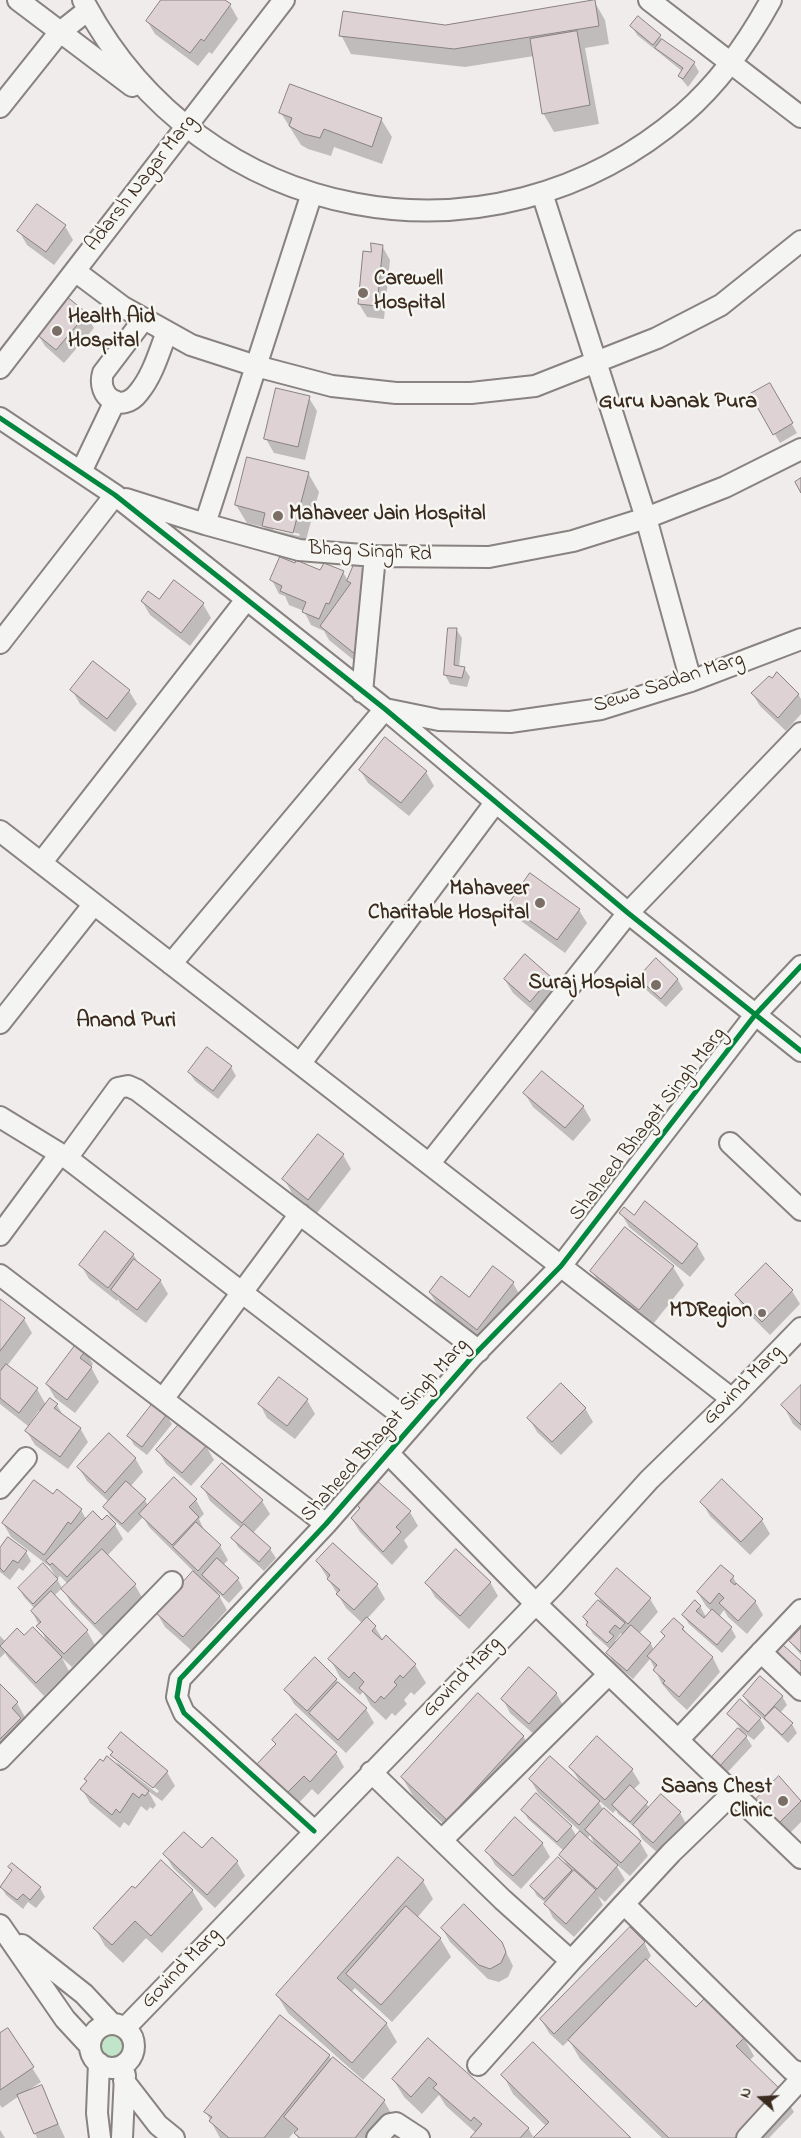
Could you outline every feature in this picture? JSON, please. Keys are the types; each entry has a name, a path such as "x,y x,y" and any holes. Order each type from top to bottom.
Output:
{"street":[{"path":"18,0 59,33 186,127 240,163 288,185 312,193 346,202 395,210 452,210 496,204 542,193 598,171 640,147 683,114 731,63 753,32 771,0"},
{"name":"Adarsh Nagar Marg","path":"0,368 284,0"},
{"path":"649,0 801,117"},
{"path":"0,106 59,33 86,5 122,63 159,103 186,127"},
{"path":"205,524 312,193"},
{"path":"542,193 646,518 691,681"},
{"path":"75,271 123,307 191,345 256,366 332,386 396,393 471,393 536,386 657,338 721,305 801,240"},
{"path":"144,319 103,373 101,380 102,388 114,401 124,404 130,402 139,393 149,378 168,332"},
{"path":"81,472 114,401"},
{"path":"0,418 115,495 385,710 628,913 801,1051"},
{"name":"Bhag Singh Rd","path":"115,495 205,524 299,550 375,556 489,556 573,541 646,518 725,487 801,450"},
{"path":"0,643 115,495"},
{"path":"362,692 375,556"},
{"path":"41,863 246,600"},
{"name":"Sewa Sadan Marg","path":"385,710 439,720 510,722 601,709 691,681 801,639"},
{"path":"171,964 385,710"},
{"path":"429,1164 628,913 801,733"},
{"path":"300,1064 495,803"},
{"path":"0,831 732,1399"},
{"path":"0,1023 94,904"},
{"name":"Shaheed Bhagat Singh Marg","path":"314,1832 184,1713 177,1697 180,1679 326,1524 479,1350 561,1266 755,1015 801,966"},
{"path":"0,1234 118,1088 128,1086 137,1090 479,1350"},
{"path":"0,1117 64,1156 413,1424"},
{"path":"730,1143 801,1210"},
{"path":"163,1399 300,1214"},
{"path":"0,1275 326,1524"},
{"name":"Govind Marg","path":"119,2026 314,1832 536,1604 649,1480 801,1328"},
{"path":"388,1453 536,1604 801,1858"},
{"path":"0,1488 26,1458"},
{"path":"0,1759 172,1582"},
{"path":"678,1740 801,1610"},
{"path":"761,1652 801,1690"},
{"path":"442,1840 609,1674"},
{"path":"372,1772 503,1900 571,1961"},
{"path":"478,2066 571,1961 625,1905 671,1853 733,1793"},
{"path":"625,1905 792,2070 801,2073"},
{"path":"3,1929 84,1994 133,2039 133,2052 125,2072 122,2138"},
{"path":"3,1929 65,2019 95,2054 112,2068 125,2072 158,2124 174,2138"},
{"path":"100,2138 97,2113 95,2033 100,2028 119,2026"},
{"path":"747,2138 801,2079"},
{"path":"377,2138 390,2124 396,2123 419,2138"}],"green space":[{"path":"112,2033 121,2037 125,2046 121,2055 112,2059 103,2055 99,2046 103,2037"}],"building":[{"path":"161,0 225,0 231,4 204,41 201,39 190,53 146,21"},
{"path":"595,0 599,26 454,49 339,36 343,11 445,25"},
{"path":"638,16 661,35 653,45 630,26"},
{"path":"577,31 590,105 542,114 530,39"},
{"path":"662,39 695,62 683,79 678,76 683,68 655,48"},
{"path":"290,84 382,118 372,147 324,129 320,138 304,134 289,126 292,118 279,113"},
{"path":"37,204 66,225 46,252 17,231"},
{"path":"371,243 383,245 377,306 358,304 363,251 371,252"},
{"path":"66,296 87,313 56,350 35,333"},
{"path":"770,383 793,423 773,435 750,394"},
{"path":"276,388 310,396 298,447 264,439"},
{"path":"247,457 309,472 293,533 262,526 265,513 235,505"},
{"path":"801,478 801,493 795,482"},
{"path":"358,555 370,558 360,658 320,626 351,583 347,581"},
{"path":"280,557 295,563 296,560 320,570 324,563 344,571 329,604 326,603 319,619 302,612 306,602 280,591 282,586 270,580"},
{"path":"174,580 204,603 181,633 141,601 148,591 159,599"},
{"path":"448,628 457,628 454,665 465,667 462,678 444,675"},
{"path":"93,661 130,690 107,719 70,690"},
{"path":"777,672 799,694 778,718 751,693 769,676 772,678"},
{"path":"385,737 427,771 401,803 359,770"},
{"path":"530,873 580,909 557,940 508,905"},
{"path":"525,954 551,977 530,1002 504,979"},
{"path":"656,958 678,979 661,999 638,978"},
{"path":"207,1047 232,1066 213,1091 188,1072"},
{"path":"542,1071 584,1106 565,1128 523,1093"},
{"path":"318,1134 344,1154 308,1200 282,1179"},
{"path":"645,1201 698,1244 682,1264 619,1213 624,1207 634,1215"},
{"path":"625,1227 674,1266 639,1310 590,1271"},
{"path":"105,1231 134,1254 108,1288 79,1265"},
{"path":"134,1259 161,1280 137,1310 111,1290"},
{"path":"766,1263 793,1290 762,1322 735,1295"},
{"path":"493,1266 514,1282 477,1330 429,1292 441,1276 469,1297"},
{"path":"0,1299 25,1318 0,1351"},
{"path":"77,1343 86,1350 80,1358 92,1367 67,1400 46,1384"},
{"path":"6,1364 38,1388 19,1413 0,1398 0,1372"},
{"path":"279,1377 308,1399 287,1426 258,1404"},
{"path":"561,1383 586,1408 552,1442 527,1418"},
{"path":"801,1385 801,1425 781,1405"},
{"path":"50,1398 58,1404 54,1408 81,1428 60,1457 25,1431"},
{"path":"153,1403 167,1414 142,1447 127,1436"},
{"path":"181,1422 207,1445 182,1473 156,1450"},
{"path":"109,1433 136,1458 105,1493 77,1467"},
{"path":"222,1463 263,1500 242,1523 201,1487"},
{"path":"174,1477 197,1499 189,1507 199,1517 172,1545 139,1514"},
{"path":"375,1479 411,1511 396,1527 401,1532 383,1552 351,1518 360,1508 354,1502"},
{"path":"722,1479 763,1519 741,1542 700,1502"},
{"path":"34,1480 53,1494 57,1489 82,1509 71,1524 68,1522 44,1555 2,1523"},
{"path":"126,1481 146,1499 122,1524 103,1507"},
{"path":"93,1511 102,1520 107,1515 116,1524 67,1577 52,1563 50,1565 46,1561"},
{"path":"196,1522 221,1545 198,1571 173,1547"},
{"path":"244,1524 271,1548 259,1562 231,1538"},
{"path":"8,1537 27,1551 18,1563 13,1560 4,1572 0,1568 0,1548"},
{"path":"333,1543 378,1584 354,1610 336,1594 340,1590 327,1579 330,1575 316,1561"},
{"path":"102,1549 136,1584 95,1624 61,1589"},
{"path":"456,1549 491,1582 460,1616 425,1583"},
{"path":"217,1558 239,1578 223,1595 202,1575"},
{"path":"43,1563 58,1579 33,1604 18,1588"},
{"path":"721,1565 734,1576 730,1581 735,1585 736,1583 756,1601 738,1621 719,1603 724,1598 719,1593 710,1604 697,1592"},
{"path":"617,1568 651,1598 628,1624 595,1594"},
{"path":"193,1571 220,1596 183,1637 156,1613"},
{"path":"51,1591 88,1630 64,1654 36,1626 41,1622 31,1611"},
{"path":"598,1600 625,1623 620,1629 615,1625 609,1632 614,1636 607,1643 586,1625 588,1622 583,1617"},
{"path":"695,1600 701,1606 696,1611 704,1618 712,1609 732,1627 717,1645 682,1615"},
{"path":"367,1617 376,1626 372,1631 382,1640 386,1635 416,1664 403,1678 400,1675 394,1682 397,1685 384,1699 381,1696 375,1703 359,1688 364,1682 354,1672 349,1678 328,1659"},
{"path":"674,1618 684,1627 682,1629 713,1657 679,1697 663,1683 665,1681 653,1670 657,1665 647,1656 665,1636 661,1632"},
{"path":"631,1625 651,1643 627,1671 606,1653"},
{"path":"33,1627 62,1657 36,1683 0,1646 17,1628 24,1635"},
{"path":"801,1628 801,1652 789,1641"},
{"path":"783,1645 801,1661 801,1672 794,1680 770,1659"},
{"path":"315,1657 337,1679 307,1711 284,1690"},
{"path":"529,1667 557,1693 529,1724 501,1699"},
{"path":"760,1676 783,1696 765,1716 743,1696"},
{"path":"338,1682 367,1708 338,1740 309,1713"},
{"path":"0,1684 18,1702 12,1708 21,1718 0,1739"},
{"path":"478,1693 524,1736 447,1820 401,1777"},
{"path":"740,1699 761,1718 748,1732 727,1714"},
{"path":"775,1707 793,1723 782,1735 764,1718"},
{"path":"296,1714 337,1752 310,1782 304,1776 286,1794 256,1765 276,1744 272,1740"},
{"path":"738,1728 747,1736 719,1767 710,1759"},
{"path":"121,1732 168,1771 153,1788 110,1755 113,1752 108,1748"},
{"path":"597,1736 633,1769 605,1800 569,1767"},
{"path":"107,1756 149,1791 145,1796 142,1794 139,1798 133,1793 120,1813 116,1809 112,1815 80,1789 87,1781 84,1779 100,1759 103,1761"},
{"path":"550,1756 600,1801 579,1825 529,1779"},
{"path":"779,1776 801,1801 776,1826 753,1802"},
{"path":"630,1785 648,1802 630,1822 612,1805"},
{"path":"536,1793 572,1826 557,1842 521,1810"},
{"path":"661,1794 681,1812 653,1843 633,1825"},
{"path":"604,1808 641,1841 621,1863 585,1830"},
{"path":"515,1817 543,1843 513,1876 485,1851"},
{"path":"580,1831 618,1865 597,1889 559,1855"},
{"path":"184,1832 202,1848 212,1837 238,1861 207,1895 163,1854"},
{"path":"398,1857 424,1880 337,1978 387,2023 352,2063 276,1995"},
{"path":"558,1857 572,1870 544,1899 530,1886"},
{"path":"161,1860 193,1890 151,1936 135,1921 112,1945 93,1928 132,1886 135,1888"},
{"path":"12,1863 41,1887 30,1900 23,1894 17,1900 0,1887 12,1870 8,1867"},
{"path":"574,1870 596,1890 566,1924 544,1904"},
{"path":"464,1904 502,1942 506,1952 501,1963 490,1969 479,1965 441,1928"},
{"path":"406,1906 441,1938 381,2005 346,1974"},
{"path":"630,1927 645,1942 554,2034 540,2019"},
{"path":"646,1959 696,2007 705,1998 745,2037 736,2046 784,2093 741,2138 669,2138 568,2040"},
{"path":"280,2015 330,2055 264,2138 229,2138 209,2121 212,2117 204,2112"},
{"path":"8,2028 34,2067 0,2090 0,2033"},
{"path":"428,2038 529,2128 520,2138 470,2138 482,2124 474,2117 471,2121 433,2088 437,2084 429,2077 411,2097 392,2079"},
{"path":"533,2042 631,2138 533,2138 549,2122 501,2075"},
{"path":"333,2057 385,2100 355,2138 300,2138 294,2133 298,2129 284,2117"},
{"path":"42,2085 58,2124 34,2134 17,2095"}],"cycle path":[{"path":"0,418 115,495 385,709 628,913 801,1051"},
{"path":"314,1831 184,1713 177,1697 180,1679 326,1524 472,1357 561,1266 755,1015 801,966"}],"place":[{"name":"Carewell Hospital","path":"363,293"},
{"name":"Health Aid Hospital","path":"57,331"},
{"name":"Mahaveer Jain Hospital","path":"278,516"},
{"name":"Mahaveer Charitable Hospital","path":"540,903"},
{"name":"Suraj Hospial","path":"656,985"},
{"name":"MDRegion","path":"762,1313"},
{"name":"Saans Chest Clinic","path":"783,1801"}],"district":[{"name":"Guru Nanak Pura","path":"678,403"},
{"name":"Anand Puri","path":"126,1022"}]}
